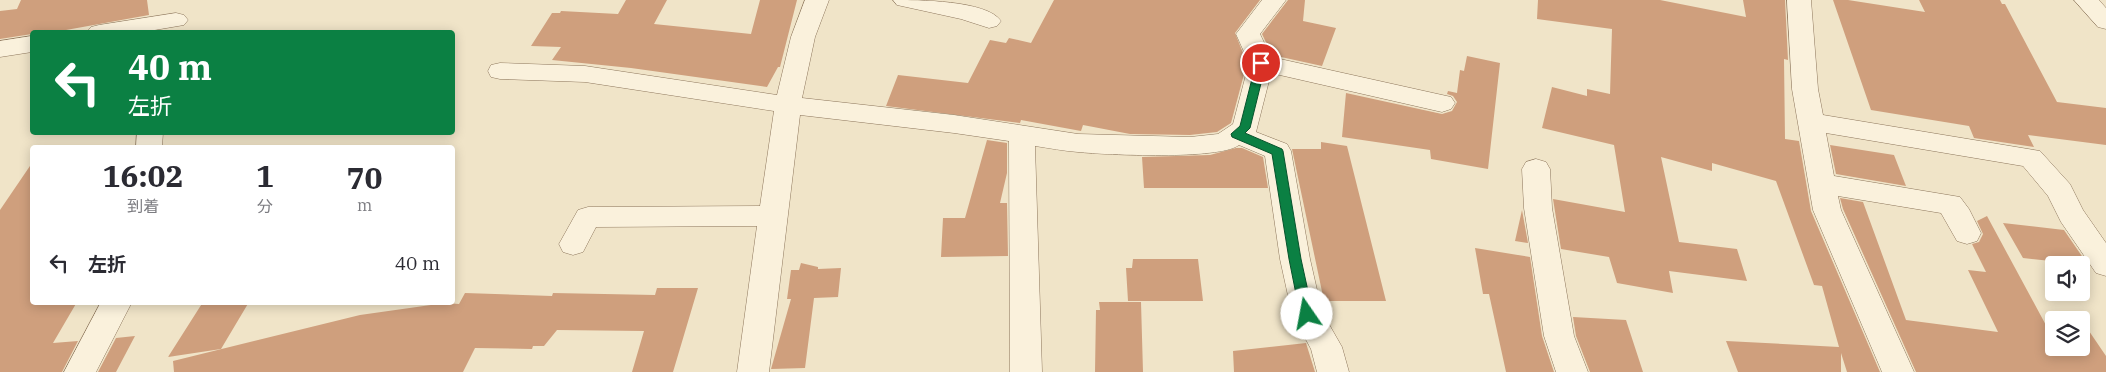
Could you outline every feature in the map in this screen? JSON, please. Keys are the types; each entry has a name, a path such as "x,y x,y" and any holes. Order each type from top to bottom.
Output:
{"street":[{"path":"752,372 788,106 807,22 817,0"},
{"path":"905,0 967,12 989,21"},
{"path":"500,71 585,74 788,106 954,124 1078,143 1190,146 1224,143 1245,128 1261,63 1248,34 1274,0"},
{"path":"1799,0 1804,88 1827,210 1898,372"},
{"path":"2086,0 2106,22"},
{"path":"109,30 176,17"},
{"path":"0,49 30,44"},
{"path":"1261,63 1442,103"},
{"path":"1811,122 2031,158 2060,191 2071,215 2106,265"},
{"path":"1022,134 1026,372"},
{"path":"1236,134 1278,151 1295,259 1307,314 1326,347 1333,372"},
{"path":"1536,169 1538,208 1559,336 1572,372"},
{"path":"1823,184 1950,204 1959,216 1967,233"},
{"path":"573,244 588,216 772,216"},
{"path":"80,372 115,305"}],"building":[{"path":"21,0 147,0 149,15 66,30 30,30 30,34 0,39 0,11 17,9"},
{"path":"626,0 667,0 654,24 751,34 760,0 797,0 780,67 778,67 767,87 631,68 552,60 561,47 531,46 552,13 560,13 561,11 618,14"},
{"path":"1054,0 1260,0 1235,33 1247,63 1231,123 1217,132 1190,135 1130,134 1083,125 1081,131 1021,120 1020,123 886,106 898,75 968,83 990,40 1006,43 1009,38 1031,43"},
{"path":"1288,0 1305,0 1303,21 1336,28 1322,66 1272,55 1262,34"},
{"path":"1538,0 1660,0 1746,17 1743,0 1785,0 1788,60 1784,59 1785,139 1799,141 1811,211 1880,372 1847,372 1841,353 1841,372 1738,372 1726,341 1839,347 1822,286 1814,285 1776,181 1712,163 1712,171 1661,157 1679,242 1737,249 1747,281 1669,271 1673,293 1617,283 1609,257 1561,249 1553,199 1625,212 1614,145 1542,128 1552,87 1587,96 1587,89 1610,94 1612,29 1537,19"},
{"path":"1833,0 1848,0 1925,12 1919,0 2000,0 2002,4 2005,4 2057,102 2106,108 2106,145 2028,135 2034,147 1974,138 1969,126 1871,110"},
{"path":"1467,56 1500,63 1488,169 1431,159 1430,150 1342,137 1346,93 1442,114 1452,111 1457,102 1453,96 1447,94 1448,91 1457,93 1460,70 1464,71"},
{"path":"987,140 1007,143 1007,173 1000,203 1007,203 1008,256 941,257 943,218 965,218"},
{"path":"1321,142 1347,146 1386,301 1324,301 1292,149 1321,149"},
{"path":"1830,145 1894,155 1906,186 1836,174"},
{"path":"1242,148 1263,157 1268,188 1144,188 1142,157 1210,155"},
{"path":"30,166 30,305 75,305 53,343 78,341 62,372 0,372 0,210"},
{"path":"1840,198 1863,202 1906,320 1998,332 1968,270 1986,272 1972,244 1979,242 1983,234 1977,221 1987,216 2045,323 2045,356 2090,356 2090,332 2106,356 2106,372 1916,372 1843,209"},
{"path":"1522,210 1528,243 1515,241"},
{"path":"2003,223 2064,230 2082,256 2045,256 2045,260 2023,258"},
{"path":"1475,248 1530,257 1542,336 1554,372 1506,372 1489,294 1483,294"},
{"path":"1133,259 1198,259 1203,301 1128,301 1126,268 1132,268"},
{"path":"801,263 818,267 818,269 841,268 838,297 814,298 805,368 771,369 791,299 787,299 791,270 799,270"},
{"path":"657,288 698,288 673,372 632,372 644,331 557,330 544,346 533,346 532,349 475,348 463,372 174,372 173,361 360,315 431,305 455,305 459,304 465,293 552,296 553,293 655,295"},
{"path":"1099,302 1141,302 1143,372 1095,372 1096,310 1100,310"},
{"path":"201,305 247,305 221,349 168,357"},
{"path":"1573,317 1626,320 1643,372 1590,372 1576,336"},
{"path":"135,336 116,372 98,372 116,338"},
{"path":"1306,343 1315,372 1234,372 1233,351"}],"route":[{"path":"1261,63 1245,128 1236,134 1278,151 1295,259 1307,314"}]}
